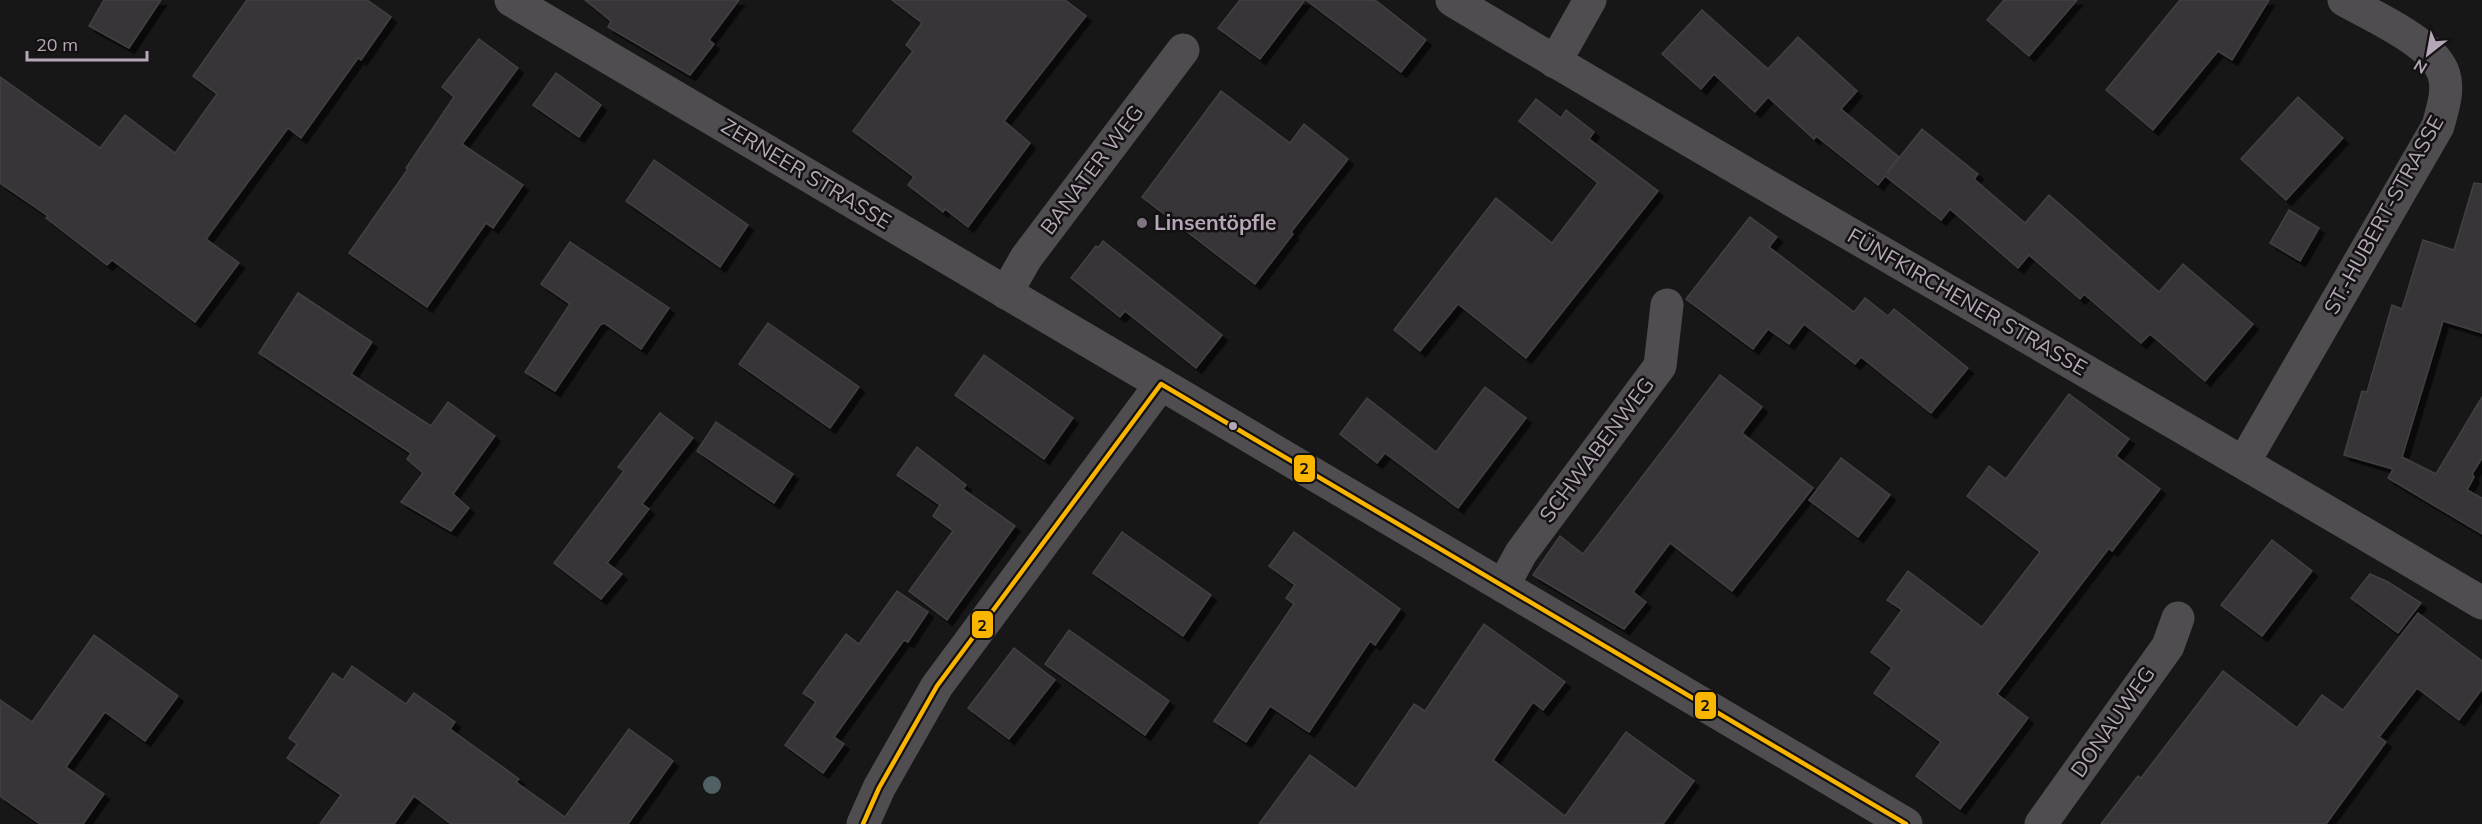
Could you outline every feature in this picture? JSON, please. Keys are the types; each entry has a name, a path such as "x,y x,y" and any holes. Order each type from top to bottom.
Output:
{"street":[{"name":"ZERNEER STRASSE","path":"511,0 1906,824"},
{"name":"FÜNFKIRCHENER STRASSE","path":"1452,0 2482,603"},
{"path":"1555,62 1590,0"},
{"name":"ST.-HUBERT-STRASSE","path":"2244,462 2438,126 2446,97 2444,75 2432,54 2403,34 2344,0"},
{"name":"BANATER WEG","path":"1006,293 1026,258 1182,50"},
{"name":"SCHWABENWEG","path":"1503,586 1521,553 1660,366 1667,304"},
{"path":"863,824 879,788 937,686 1161,384"},
{"name":"DONAUWEG","path":"2041,824 2168,646 2178,618"}],"building":[{"path":"104,0 161,0 129,48 89,26"},
{"path":"247,0 367,0 391,17 361,60 358,58 301,138 288,128 206,239 239,263 195,322 112,260 107,265 46,218 48,216 0,183 0,77 100,148 125,115 175,153 217,94 193,76"},
{"path":"585,0 739,0 709,40 714,44 690,75 608,27 611,21"},
{"path":"892,0 1065,0 1086,16 1004,121 1030,143 968,227 945,209 943,212 908,185 914,177 853,131 913,51 906,45 922,23"},
{"path":"1240,0 1305,0 1260,59 1218,28"},
{"path":"1306,0 1375,0 1426,40 1401,72"},
{"path":"2004,0 2077,0 2029,56 1987,20"},
{"path":"2180,0 2269,0 2232,60 2218,51 2153,130 2106,90"},
{"path":"1702,10 1768,69 1798,37 1857,91 1841,109 1899,157 1887,173 1922,129 1978,174 1974,179 2025,223 2049,195 2159,292 2183,264 2253,324 2205,381 2150,334 2141,343 2084,294 2080,299 2029,255 2018,268 1950,209 1941,220 1885,176 1878,185 1816,136 1814,139 1768,97 1755,112 1714,74 1701,89 1662,54"},
{"path":"479,39 518,68 462,144 523,185 493,228 486,223 427,307 349,253 408,169 406,168 454,97 442,87"},
{"path":"556,73 601,105 579,137 533,105"},
{"path":"1221,91 1290,143 1304,124 1348,159 1291,232 1293,234 1255,284 1142,197"},
{"path":"2298,97 2343,138 2286,200 2241,159"},
{"path":"1536,99 1561,118 1566,110 1594,132 1589,139 1658,191 1526,358 1458,304 1420,351 1394,330 1496,198 1552,243 1598,183 1519,121"},
{"path":"654,160 748,225 720,267 626,201"},
{"path":"2474,183 2482,184 2482,333 2443,321 2402,457 2436,474 2482,397 2482,458 2472,474 2474,477 2467,490 2482,498 2482,534 2388,478 2393,469 2344,455 2362,391 2367,392 2392,305 2402,309 2423,240 2454,250"},
{"path":"2289,210 2319,228 2300,261 2270,243"},
{"path":"1750,217 1777,237 1769,247 1854,312 1865,298 1888,316 1894,309 1968,368 1931,413 1861,357 1855,364 1804,324 1789,344 1768,329 1753,349 1686,299"},
{"path":"1103,241 1222,335 1196,368 1125,311 1120,317 1071,278 1096,246 1098,248"},
{"path":"570,242 669,308 641,349 604,323 600,325 555,391 525,372 570,304 541,284"},
{"path":"298,293 372,342 351,374 431,426 448,402 495,436 453,494 469,508 451,531 401,502 423,473 407,459 411,453 259,353"},
{"path":"768,323 859,387 830,428 739,364"},
{"path":"984,355 1073,418 1044,459 955,395"},
{"path":"1720,375 1762,407 1742,433 1813,488 1732,591 1670,543 1633,592 1646,602 1624,629 1533,575 1560,536 1583,554"},
{"path":"1485,387 1526,418 1458,508 1385,453 1377,463 1340,434 1367,398 1436,452"},
{"path":"2069,394 2129,439 2116,456 2160,489 2112,551 2109,548 1997,694 2028,718 1960,809 1916,776 1941,742 1874,693 1892,668 1871,652 1902,610 1887,600 1908,571 1982,627 2040,552 1967,496 1989,466 2006,479"},
{"path":"660,413 693,438 642,504 649,509 607,563 622,574 601,599 554,563 624,471 618,467"},
{"path":"716,422 793,474 774,503 697,451"},
{"path":"917,447 966,485 963,489 1015,526 947,620 909,591 953,531 933,516 940,505 897,475"},
{"path":"1841,458 1890,495 1858,537 1809,500"},
{"path":"1122,532 1211,595 1183,636 1093,573"},
{"path":"1294,532 1400,609 1375,645 1370,641 1309,732 1270,706 1246,742 1214,721 1294,604 1286,598 1295,585 1269,566"},
{"path":"2272,540 2312,571 2262,636 2221,605"},
{"path":"2370,574 2388,582 2421,603 2398,633 2351,598"},
{"path":"897,591 928,612 908,642 904,640 834,737 844,744 823,773 785,745 816,702 803,693 846,634 859,644"},
{"path":"2418,613 2482,661 2482,689 2459,720 2417,688 2379,737 2386,742 2326,824 2101,824 2138,776 2141,778 2223,671 2297,728 2322,695 2343,710"},
{"path":"1484,624 1565,682 1543,710 1533,702 1493,760 1565,816 1626,732 1694,781 1663,824 1259,824 1310,755 1356,789 1414,704 1425,711"},
{"path":"1069,630 1169,701 1145,735 1045,664"},
{"path":"94,635 178,696 145,741 105,712 66,767 104,794 83,824 40,824 0,796 0,700 32,722"},
{"path":"1014,648 1055,680 1009,739 968,708"},
{"path":"352,666 406,704 414,693 455,722 450,729 519,779 516,782 565,817 629,729 673,761 628,824 451,824 414,796 394,824 320,824 341,795 287,758 297,744 289,738 333,673 343,680"}],"transit line":[{"name":"2","path":"863,824 879,788 937,686 1161,384 1906,824"}],"place":[{"name":"Linsentöpfle","path":"1142,223"}]}
